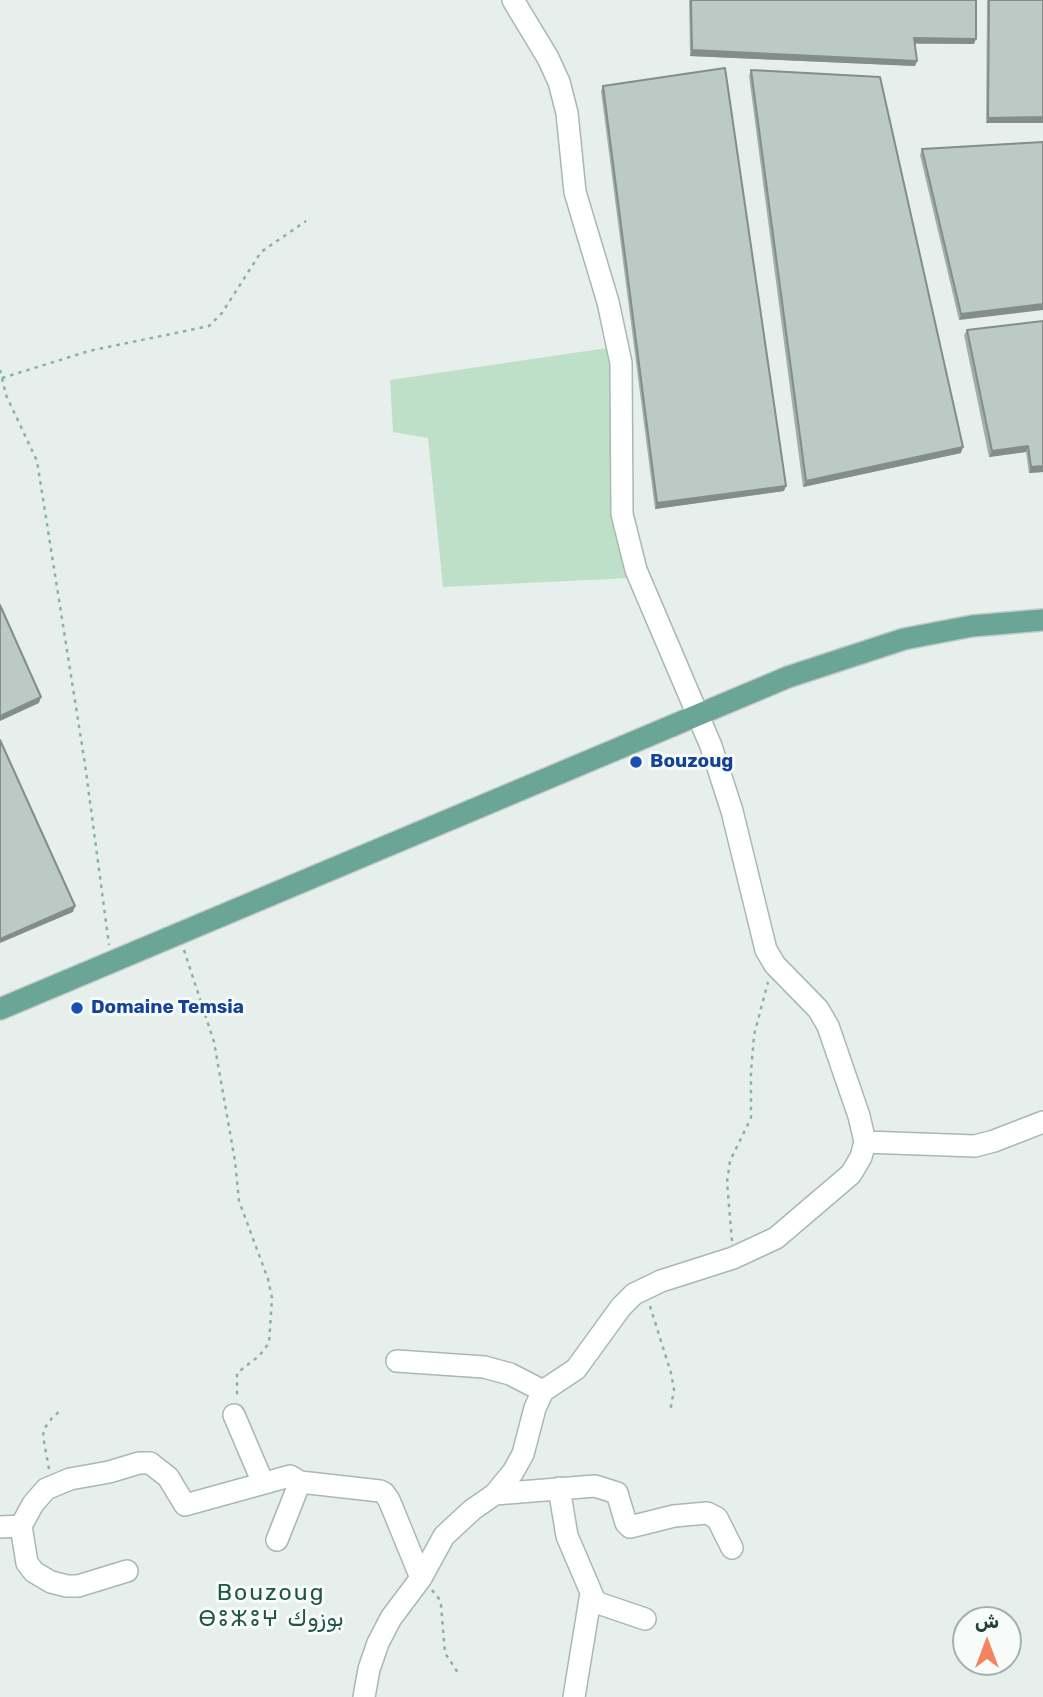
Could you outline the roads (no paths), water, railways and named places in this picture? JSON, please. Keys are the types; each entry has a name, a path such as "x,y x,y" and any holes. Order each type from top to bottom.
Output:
{"main road":[{"path":"0,1009 788,677 904,639 972,626 1043,620"}],"street":[{"path":"364,1697 369,1670 391,1618 421,1578 444,1536 455,1524 495,1494 513,1472 523,1454 537,1402 543,1391 576,1369 621,1307 634,1294 661,1281 733,1258 776,1238 852,1174 865,1142 859,1116 828,1026 818,1009 773,962 766,950 732,811 711,746 636,570 623,521 621,363 608,302 575,192 567,113 559,82 548,58 513,0"},
{"path":"865,1142 975,1146 994,1142 1043,1122"},
{"path":"397,1360 484,1367 510,1374 543,1391"},
{"path":"234,1415 263,1483"},
{"path":"127,1571 78,1586 51,1581 34,1572 27,1563 10,1526 39,1494 53,1486 70,1479 139,1464 150,1464 163,1473 185,1505 290,1476 300,1482 384,1493 421,1578"},
{"path":"277,1540 300,1482"},
{"path":"495,1494 595,1486 616,1493 626,1523 630,1527 674,1516 703,1513 713,1515 732,1548"},
{"path":"559,1488 567,1536 591,1594 598,1603 645,1619"},
{"path":"575,1697 591,1594"}],"place":[{"name":"Bouzoug","path":"636,762"},
{"name":"Domaine Temsia","path":"77,1008"}],"district":[{"name":"Bouzoug ⴱⵓⵣⵓⵖ بوزوك","path":"271,1606"}]}
